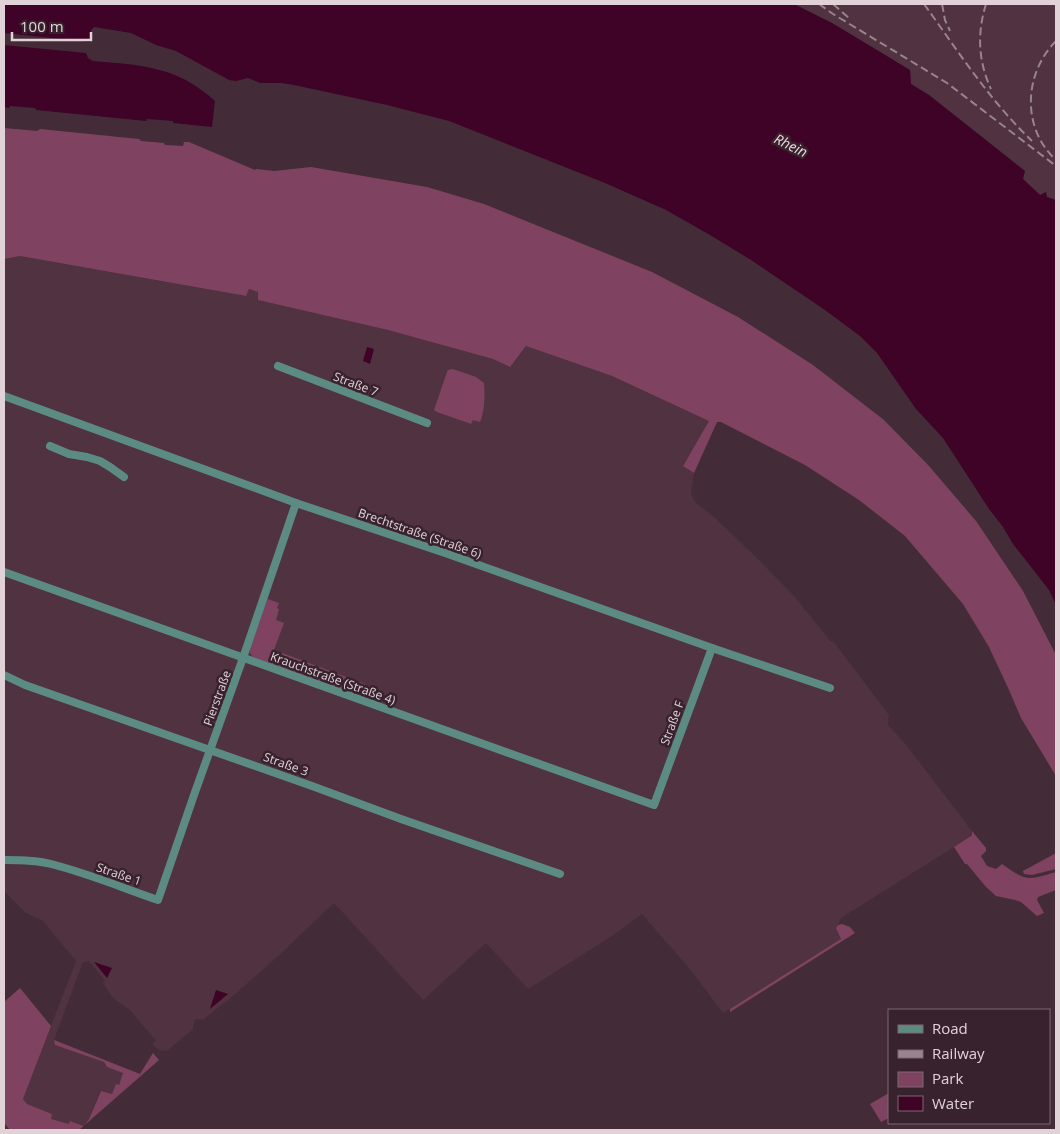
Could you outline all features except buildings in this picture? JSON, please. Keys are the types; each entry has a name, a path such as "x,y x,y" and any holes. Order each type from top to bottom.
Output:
{"street":[{"name":"Straße 7","path":"278,366 427,423"},
{"name":"Brechtstraße (Straße 6)","path":"4,396 296,503 445,553 830,688"},
{"path":"50,446 69,454 100,461 124,477"},
{"name":"Pierstraße","path":"158,900 296,503"},
{"name":"Krauchstraße (Straße 4)","path":"4,572 654,805"},
{"name":"Straße F","path":"654,805 712,648"},
{"name":"Straße 3","path":"4,676 401,819 560,874"},
{"name":"Straße 1","path":"4,860 49,863 158,900"}],"shaded area":[{"path":"794,4 1056,4 1056,200 1040,195 1023,179 1025,171 929,95 911,84 910,70 832,23"},
{"path":"20,256 245,296 249,289 258,292 258,300 388,330 493,359 509,367 526,346 612,376 710,421 683,465 694,473 691,493 695,502 714,517 757,558 794,596 831,642 833,641 889,715 888,725 907,746 972,831 972,834 841,918 836,928 842,939 723,1013 689,968 642,914 612,936 528,989 486,943 423,1000 334,903 234,995 203,1020 196,1019 193,1029 168,1050 163,1051 152,1044 156,1041 130,1010 113,998 103,983 105,981 89,961 83,962 54,1040 55,1044 104,1062 107,1067 123,1072 119,1085 112,1094 100,1091 89,1119 84,1126 71,1121 69,1125 50,1119 52,1114 27,1104 23,1099 76,961 43,921 26,913 4,891 4,259"}],"green space":[{"path":"4,128 37,131 40,129 139,139 141,141 164,143 165,145 183,146 184,142 189,142 255,170 274,171 311,167 427,187 484,204 652,272 738,317 813,365 884,420 929,466 976,521 1023,591 1056,655 1056,776 1021,718 989,647 963,604 905,536 859,500 805,465 721,422 717,422 694,473 683,466 709,421 612,376 526,346 510,367 493,359 388,330 258,300 258,292 249,289 246,296 20,256 4,259"},
{"path":"453,369 476,377 484,383 484,408 480,422 473,420 471,424 434,410 447,372"},
{"path":"268,599 279,603 276,620 284,623 274,650 365,684 363,691 357,695 253,657 250,649"},
{"path":"972,831 986,848 986,851 981,856 987,866 996,869 1002,864 1017,874 1028,878 1056,872 1056,890 1038,897 1037,900 1044,913 1037,916 1021,902 996,896 965,864 954,847 972,835"},
{"path":"1056,853 1056,869 1032,875 1024,874 1023,871"},
{"path":"842,924 850,927 855,933 730,1012 730,1009 841,939 836,928"},
{"path":"20,988 51,1026 23,1099 27,1104 52,1114 51,1119 69,1124 70,1121 84,1126 79,1130 10,1130 4,1123 4,1002"},
{"path":"54,1040 140,1074 153,1053 159,1060 85,1125 101,1091 112,1094 116,1084 119,1085 123,1073 107,1067 104,1062 55,1045"},
{"path":"888,1094 888,1118 881,1122 870,1104"}],"water":[{"name":"Rhein","path":"4,4 794,4 832,23 910,70 911,84 929,95 1025,171 1023,179 1040,195 1046,192 1047,197 1056,200 1056,605 1049,590 1013,544 943,438 916,409 877,353 860,336 825,310 710,235 666,210 605,183 449,121 387,105 294,85 260,83 248,78 236,81 229,80 176,51 156,45 131,33 94,27 91,30 90,42 4,33"},
{"path":"4,45 86,53 88,58 93,61 143,66 172,74 201,89 215,101 212,127 173,123 173,121 147,119 146,121 36,110 35,108 4,107"},
{"path":"367,347 374,349 370,364 363,361"},
{"path":"94,962 112,968 107,978"},
{"path":"216,990 228,994 210,1009"}],"railway":[{"path":"819,4 947,83 1056,166"},
{"path":"833,4 849,18"},
{"path":"924,4 988,92 1032,141"},
{"path":"942,4 945,20 950,31"},
{"path":"986,4 981,26 980,47 983,68 991,89"},
{"path":"1056,41 1045,54 1038,69 1033,84 1031,100 1032,117 1037,132 1045,147 1056,160"}]}
